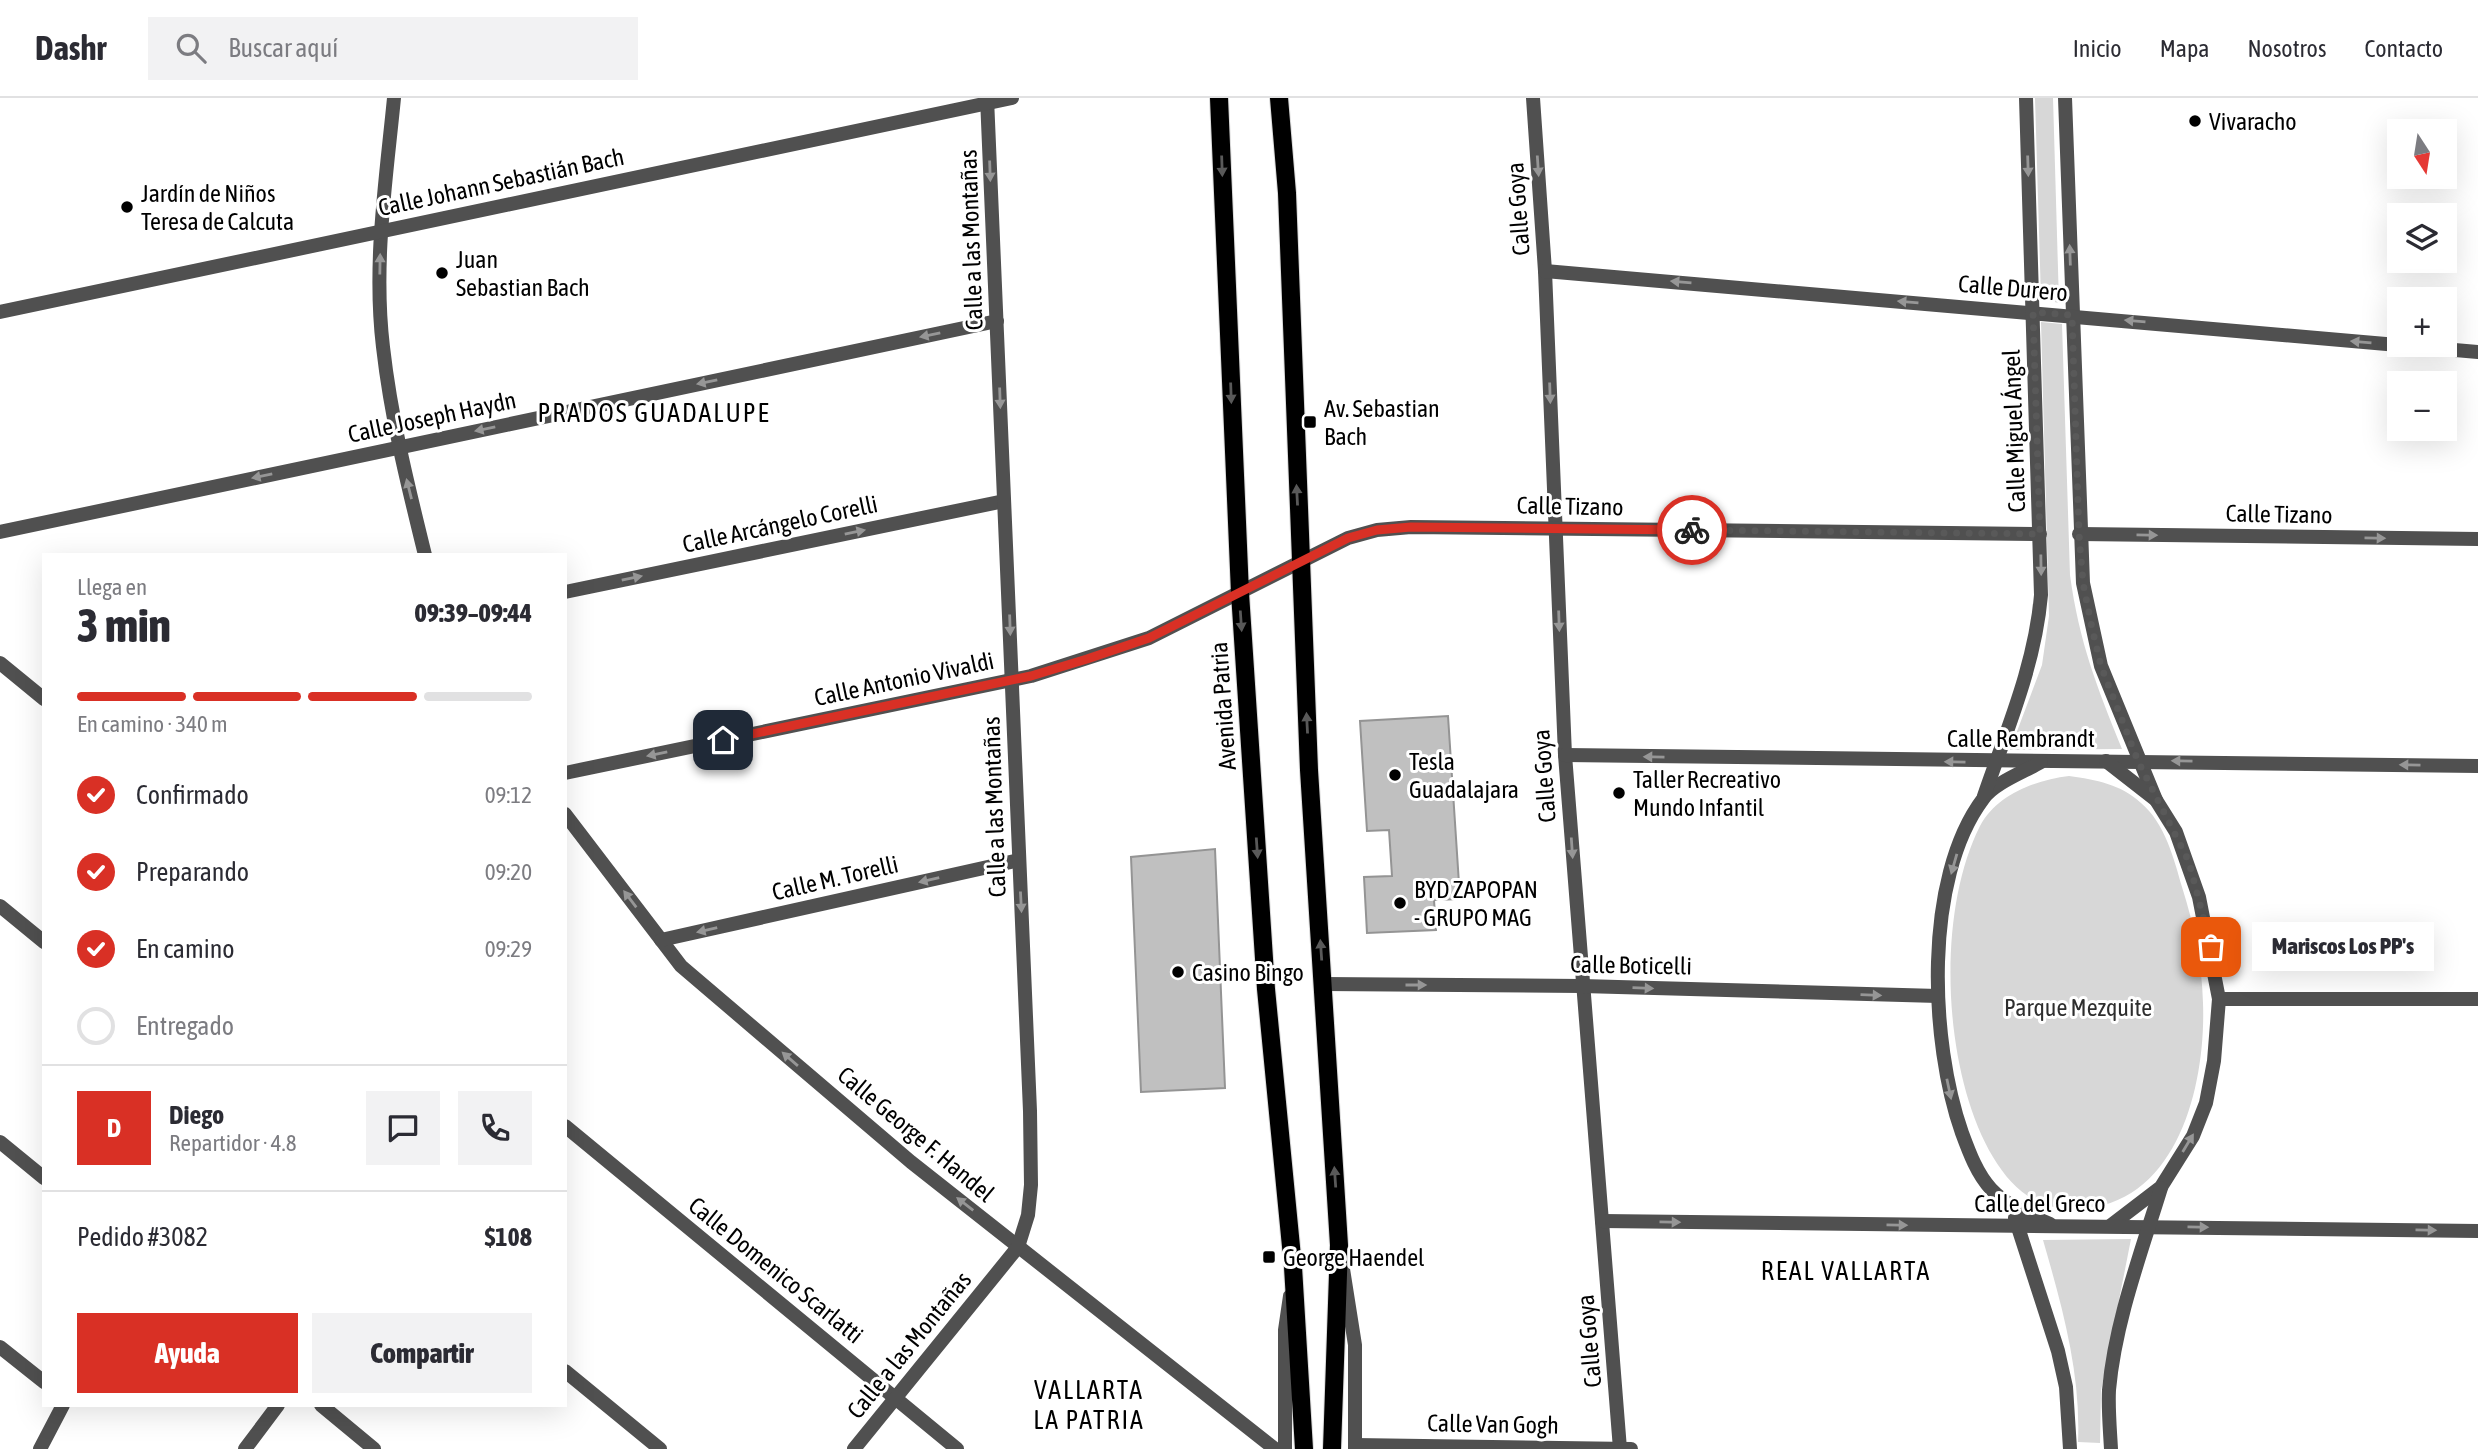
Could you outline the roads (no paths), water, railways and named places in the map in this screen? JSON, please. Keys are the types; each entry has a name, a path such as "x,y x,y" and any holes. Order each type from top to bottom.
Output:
{"main road":[{"name":"Avenida Patria","path":"1219,98 1240,593 1266,989 1293,1267 1304,1449"},
{"path":"1279,98 1287,193 1300,563 1339,1245 1332,1449"}],"street":[{"path":"394,98 382,231 383,345 398,448 424,553"},
{"name":"Calle Johann Sebastián Bach","path":"0,312 987,100 1012,98"},
{"name":"Calle Goya","path":"1533,98 1545,271 1565,755 1620,1449"},
{"name":"Calle Miguel Ángel","path":"2026,98 2040,534 2038,630 2029,669 1984,796 1965,830 1951,876 1940,936 1938,996 1948,1090 1971,1157 1989,1188 2012,1207 2057,1227"},
{"path":"2065,98 2079,534 2083,583 2098,653 2138,761 2189,862 2207,930 2219,999 2218,1034 2206,1104 2193,1136 2161,1187 2112,1364 2109,1393 2111,1449"},
{"name":"Calle a las Montañas","path":"854,1449 1018,1247 1028,1215 1031,1185 987,100"},
{"name":"Calle Durero","path":"1545,271 2478,352"},
{"name":"Calle Joseph Haydn","path":"0,532 997,321"},
{"name":"Calle Arcángelo Corelli","path":"567,592 1004,501"},
{"name":"Calle Tizano","path":"1240,593 1348,538 1377,530 1411,527 2040,534"},
{"name":"Calle Tizano","path":"2079,534 2478,539"},
{"name":"Calle Antonio Vivaldi","path":"567,773 1012,680 1149,638 1240,593"},
{"path":"0,663 42,697"},
{"name":"Calle Rembrandt","path":"1565,755 2478,766"},
{"path":"2106,760 2157,800"},
{"name":"Calle Miguel Ángel","path":"1984,796 2042,761"},
{"name":"Calle George F. Handel","path":"567,817 681,966 911,1162 1275,1449"},
{"name":"Calle M. Torelli","path":"662,940 1019,860"},
{"path":"0,906 42,940"},
{"name":"Calle Boticelli","path":"1323,984 1582,986 1938,996"},
{"path":"2219,999 2478,999"},
{"name":"Calle Domenico Scarlatti","path":"567,1128 957,1449"},
{"path":"0,1142 42,1176"},
{"path":"2108,1226 2161,1187"},
{"path":"2012,1207 2058,1351 2066,1387 2070,1449"},
{"name":"Calle del Greco","path":"1602,1221 2478,1231"},
{"path":"1339,1245 1355,1345 1355,1447"},
{"path":"1285,1449 1285,1330 1293,1267"},
{"path":"0,1347 42,1380"},
{"path":"567,1373 660,1449"},
{"path":"40,1449 62,1407"},
{"path":"245,1449 276,1407"},
{"path":"323,1407 374,1449"},
{"name":"Calle Van Gogh","path":"1355,1447 1631,1449"}],"place":[{"name":"Vivaracho","path":"2195,121"},
{"name":"Jardín de Niños Teresa de Calcuta","path":"127,207"},
{"name":"Juan Sebastian Bach","path":"442,273"},
{"name":"Av. Sebastian Bach","path":"1310,422"},
{"name":"Tesla Guadalajara","path":"1395,775"},
{"name":"Taller Recreativo Mundo Infantil","path":"1619,793"},
{"name":"BYD ZAPOPAN - GRUPO MAG","path":"1400,903"},
{"name":"Mariscos Los PP's","path":"2211,947"},
{"name":"Casino Bingo","path":"1178,972"},
{"name":"George Haendel","path":"1269,1257"}],"district":[{"name":"PRADOS GUADALUPE","path":"654,413"},
{"name":"REAL VALLARTA","path":"1846,1271"},
{"name":"VALLARTA LA PATRIA","path":"1089,1405"}],"park label":[{"name":"Parque Mezquite","path":"2078,1007"}]}
